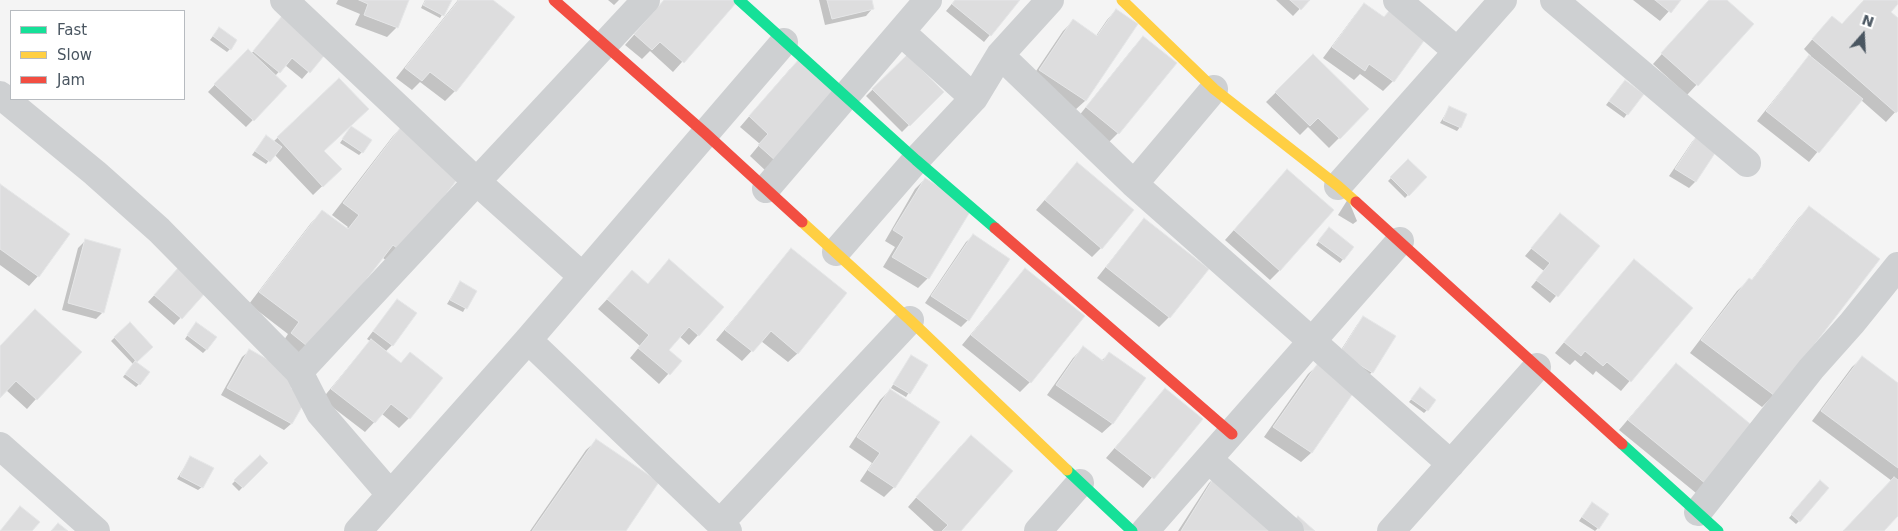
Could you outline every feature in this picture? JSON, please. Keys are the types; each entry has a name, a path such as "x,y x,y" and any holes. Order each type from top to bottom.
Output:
{"street":[{"path":"284,0 476,181 582,276"},
{"path":"554,0 836,252 1132,531"},
{"path":"299,372 646,0"},
{"path":"740,0 916,160 1232,434"},
{"path":"766,189 928,0"},
{"path":"836,252 916,160 974,98 1000,55 1050,0"},
{"path":"1122,0 1214,89 1338,186 1718,531"},
{"path":"1397,0 1457,51"},
{"path":"1338,186 1503,0"},
{"path":"1554,0 1746,163"},
{"path":"901,32 974,98"},
{"path":"358,531 528,340 784,42"},
{"path":"1000,55 1134,184 1451,464"},
{"path":"1134,184 1214,89"},
{"path":"0,95 95,173 159,230 299,372 320,413 390,494"},
{"path":"1145,531 1400,242"},
{"path":"1698,512 1811,368 1852,323 1898,266"},
{"path":"528,340 724,527 910,320"},
{"path":"1391,531 1538,367"},
{"path":"0,446 96,531"},
{"path":"1209,460 1290,531"},
{"path":"1038,531 1080,483"}],"building":[{"path":"359,0 409,0 398,28 364,15 368,4"},
{"path":"426,0 452,0 444,16 423,5"},
{"path":"459,0 493,0 515,17 456,92 430,72 422,81 405,68"},
{"path":"664,0 733,0 736,3 684,63 660,42 652,50 634,34"},
{"path":"827,0 872,0 874,9 832,19"},
{"path":"955,0 1020,0 991,36 952,4"},
{"path":"1290,0 1310,0 1301,10"},
{"path":"1655,0 1681,0 1671,13"},
{"path":"1709,0 1727,0 1754,24 1698,86 1661,53"},
{"path":"1864,0 1898,0 1898,4 1891,12 1898,18 1898,111 1896,113 1812,39 1832,16 1842,24"},
{"path":"1364,3 1384,17 1389,11 1426,38 1394,82 1369,64 1365,71 1332,47"},
{"path":"1116,9 1138,24 1086,101 1039,70 1073,19 1097,36"},
{"path":"287,10 332,46 310,73 292,58 280,73 253,51"},
{"path":"219,27 237,40 231,50 213,36"},
{"path":"1143,36 1177,63 1119,134 1086,107"},
{"path":"248,49 287,86 254,121 214,84"},
{"path":"1313,54 1369,109 1340,139 1318,118 1310,126 1275,92"},
{"path":"907,55 944,92 910,126 872,89"},
{"path":"1809,55 1863,99 1819,153 1766,111"},
{"path":"800,58 839,92 777,162 758,145 768,134 749,116"},
{"path":"339,78 369,109 324,151 342,169 323,187 277,137"},
{"path":"1625,80 1644,94 1628,115 1609,101"},
{"path":"1449,106 1467,114 1461,128 1443,120"},
{"path":"404,123 472,160 402,252 393,245 312,350 291,333 299,322 259,292 322,210 348,229 359,215 343,203"},
{"path":"351,126 372,140 363,153 342,139"},
{"path":"1698,134 1719,147 1696,182 1675,169"},
{"path":"266,135 282,147 270,162 255,151"},
{"path":"1408,159 1427,177 1409,196 1390,177"},
{"path":"1077,162 1134,210 1102,249 1045,200"},
{"path":"1287,169 1334,210 1280,271 1234,230"},
{"path":"925,178 973,207 929,279 892,257 904,237 893,230"},
{"path":"0,184 70,234 39,277 0,249"},
{"path":"1809,206 1880,259 1775,396 1701,340 1749,278 1752,280"},
{"path":"1560,213 1600,246 1558,297 1536,280 1550,263 1531,248"},
{"path":"1144,218 1209,269 1170,318 1106,267"},
{"path":"1329,227 1354,247 1344,260 1318,241"},
{"path":"973,234 1010,259 969,321 931,296"},
{"path":"85,239 121,249 104,313 68,303"},
{"path":"791,248 847,293 798,354 771,331 753,352 725,330"},
{"path":"669,259 724,307 699,336 689,327 669,350 682,361 670,375 638,348 649,335 607,299 632,270 648,284"},
{"path":"1634,259 1693,308 1631,382 1607,362 1603,366 1585,351 1581,356 1564,342"},
{"path":"178,268 206,292 182,319 154,295"},
{"path":"1025,268 1085,316 1031,383 971,335"},
{"path":"460,281 477,291 467,309 450,300"},
{"path":"397,299 417,313 393,346 373,331"},
{"path":"35,309 82,352 37,400 16,381 0,398 0,346"},
{"path":"1363,316 1396,336 1373,373 1340,353"},
{"path":"130,322 153,347 137,362 114,337"},
{"path":"196,322 217,337 207,350 187,335"},
{"path":"371,339 401,363 410,352 443,378 410,419 391,404 375,423 331,389"},
{"path":"1083,346 1103,361 1109,352 1146,378 1113,424 1056,385"},
{"path":"249,349 297,376 291,388 307,398 292,424 227,388"},
{"path":"911,355 928,365 910,394 893,384"},
{"path":"1862,356 1898,383 1898,468 1821,411"},
{"path":"135,361 150,372 140,385 125,374"},
{"path":"1318,363 1356,389 1312,453 1273,427"},
{"path":"1676,363 1754,427 1706,484 1628,420"},
{"path":"1420,387 1436,400 1428,411 1411,399"},
{"path":"1165,388 1203,419 1154,479 1115,448"},
{"path":"890,389 940,422 895,488 868,470 880,453 857,437"},
{"path":"971,435 1013,471 961,531 942,531 948,525 916,497"},
{"path":"596,439 659,482 626,531 532,531"},
{"path":"260,455 268,463 243,488 234,480"},
{"path":"190,456 214,468 203,488 180,476"},
{"path":"1218,471 1272,531 1181,531"},
{"path":"1894,477 1898,480 1898,516 1884,531 1843,531"},
{"path":"1820,480 1829,488 1800,522 1791,514"},
{"path":"1592,502 1609,514 1599,529 1582,517"},
{"path":"20,506 40,522 32,531 0,531"},
{"path":"1298,516 1315,531 1286,531"},
{"path":"58,523 68,531 51,531"}],"traffic: fast":[{"path":"739,0 916,160 995,228"},
{"path":"1622,444 1718,531"},
{"path":"1067,470 1132,531"}],"traffic: slow":[{"path":"1122,0 1214,89 1356,202"},
{"path":"802,222 910,320 1067,470"}],"traffic: jam":[{"path":"554,0 705,133 802,222"},
{"path":"1356,202 1622,444"},
{"path":"995,228 1232,434"}]}
